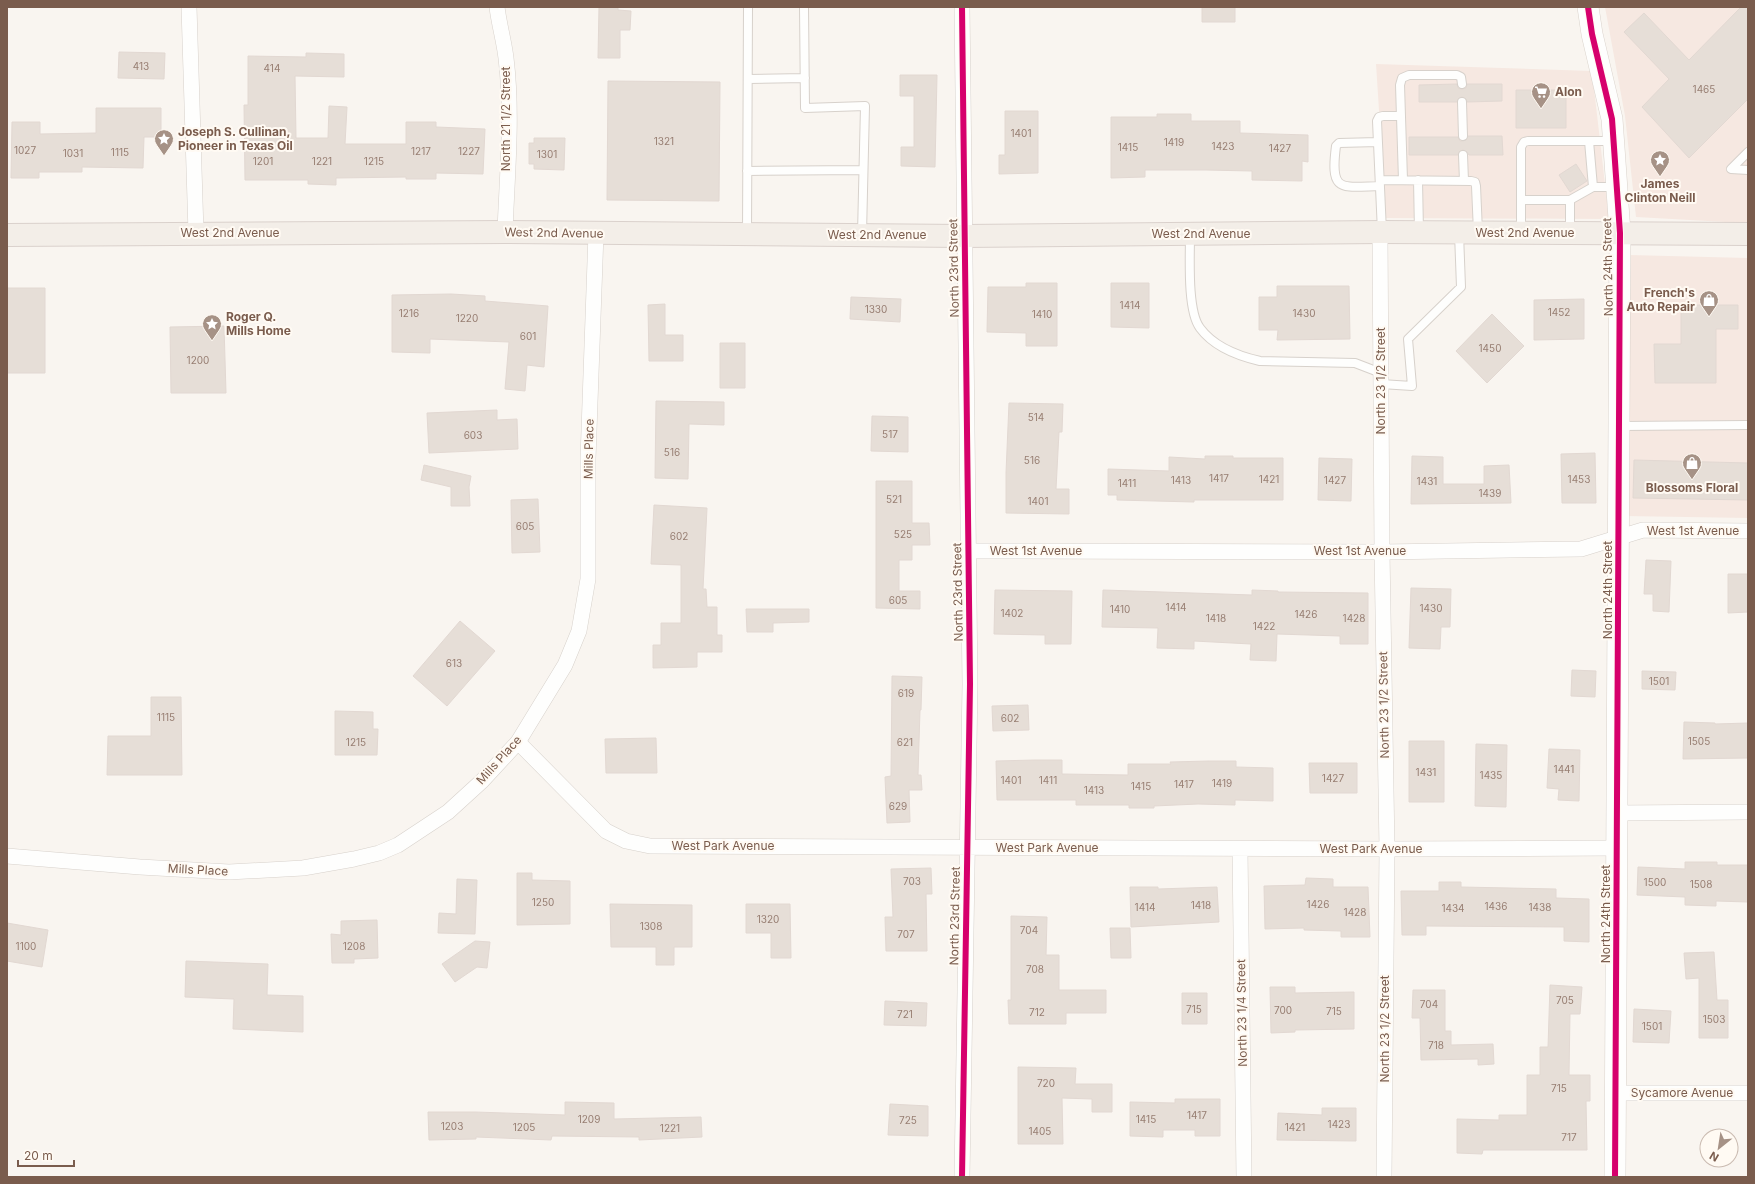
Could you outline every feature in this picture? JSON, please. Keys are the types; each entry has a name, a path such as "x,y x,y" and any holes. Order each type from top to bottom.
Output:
{"main road":[{"name":"West 2nd Avenue","path":"7,235 505,232 964,236 1381,232 1748,234"}],"street":[{"path":"189,7 196,233"},
{"name":"North 21 1/2 Street","path":"498,7 499,24 506,58 508,118 505,232"},
{"name":"North 23rd Street","path":"962,7 970,684 962,1177"},
{"name":"North 24th Street","path":"1588,7 1592,34 1612,119 1620,234 1615,1177"},
{"name":"North 23 1/2 Street","path":"1381,232 1382,552 1387,849 1384,1177"},
{"name":"Mills Place","path":"7,856 229,872 303,868 379,853 398,845 448,812 482,781 518,742 565,665 579,631 588,579 588,459 596,233"},
{"name":"West 1st Avenue","path":"968,551 1382,552 1581,550 1643,530 1748,531"},
{"name":"West Park Avenue","path":"518,742 606,831 626,841 650,846 1240,849 1617,848"},
{"path":"1617,813 1748,812"},
{"name":"North 23 1/4 Street","path":"1240,849 1244,1177"},
{"name":"Sycamore Avenue","path":"1615,1093 1748,1093"}],"lane":[{"path":"747,235 748,7"},
{"path":"804,7 805,108 865,106 862,235"},
{"path":"1403,180 1401,116 1402,78 1409,75 1457,75 1462,81"},
{"path":"748,79 805,78"},
{"path":"1462,102 1463,136"},
{"path":"1381,232 1377,121 1379,117 1383,116 1401,116"},
{"path":"1520,233 1521,147 1524,142 1528,140 1614,141"},
{"path":"1589,141 1593,187"},
{"path":"1190,234 1193,310 1199,328 1222,348 1260,361 1355,363 1381,378 1412,386 1408,339 1461,287 1476,186 1475,182 1418,180 1403,180 1347,187 1339,184 1335,177 1336,146 1339,143 1378,142"},
{"path":"1748,152 1731,169 1748,170"},
{"path":"1463,155 1464,181"},
{"path":"747,171 863,170"},
{"path":"1418,180 1419,233"},
{"path":"1521,200 1570,200 1593,187 1617,187"},
{"path":"1570,200 1570,233"},
{"path":"1619,426 1748,425"}],"shaded area":[{"path":"1605,7 1748,7 1748,222 1636,217 1625,116"},
{"path":"1376,64 1592,71 1609,219 1386,218"},
{"path":"1629,255 1748,258 1748,518 1624,516"}],"building":[{"path":"599,7 618,7 618,10 631,11 630,30 620,30 620,58 598,58"},
{"path":"1202,7 1235,7 1235,22 1202,22"},
{"path":"1741,7 1748,7 1748,99 1689,158 1642,107 1669,79 1624,32 1644,13 1689,60"},
{"path":"119,52 165,53 164,79 118,78"},
{"path":"306,53 344,54 344,77 295,76 296,138 328,138 329,106 347,107 345,144 406,144 406,122 436,122 436,127 485,129 483,174 436,173 436,179 406,179 406,177 336,178 336,185 308,184 308,180 245,180 244,105 248,105 248,56 306,57"},
{"path":"900,75 937,75 935,167 901,166 901,147 914,147 914,96 900,96"},
{"path":"608,81 720,82 719,201 607,200"},
{"path":"1457,84 1458,88 1462,89 1466,88 1467,84 1502,84 1502,101 1467,102 1466,99 1462,97 1459,98 1457,102 1419,102 1419,85"},
{"name":"Alon","path":"1516,90 1566,90 1566,128 1516,128"},
{"path":"96,108 161,108 161,137 144,137 143,168 82,167 82,172 39,172 39,178 11,178 12,122 40,122 40,134 96,133"},
{"path":"1005,111 1038,111 1038,173 999,174 999,155 1005,155"},
{"path":"1157,114 1191,114 1191,121 1240,121 1240,133 1308,135 1308,162 1302,161 1302,181 1252,180 1252,171 1206,170 1145,170 1145,177 1111,178 1111,117 1157,117"},
{"path":"1468,136 1502,136 1503,155 1469,155 1463,150 1460,151 1458,155 1409,155 1409,137 1458,137 1460,141 1463,141 1466,140"},
{"path":"534,138 565,138 564,170 534,169 534,164 529,164 529,143 534,143"},
{"path":"1576,164 1587,181 1570,192 1559,175"},
{"path":"1026,283 1057,283 1057,346 1026,346 1026,333 987,332 988,287 1026,287"},
{"path":"1111,283 1149,283 1149,328 1111,327"},
{"path":"1277,286 1349,286 1350,339 1277,340 1278,330 1259,330 1259,297 1277,297"},
{"path":"7,288 45,288 45,373 7,373"},
{"path":"451,294 485,296 485,301 548,306 544,367 527,365 525,391 505,389 509,342 430,339 430,353 392,352 392,295"},
{"path":"851,297 901,299 900,322 850,319"},
{"path":"1584,299 1584,339 1534,340 1534,300"},
{"path":"665,304 665,335 683,335 683,361 649,361 648,305"},
{"path":"1681,305 1738,305 1738,329 1716,329 1716,383 1655,383 1654,344 1681,344"},
{"path":"1492,314 1524,346 1487,383 1456,351"},
{"path":"224,326 226,393 171,393 170,327"},
{"path":"720,343 745,343 745,388 720,388"},
{"path":"656,401 724,402 724,425 689,424 688,479 655,478"},
{"path":"1009,403 1063,404 1062,432 1059,432 1056,489 1069,489 1069,514 1006,513"},
{"path":"497,410 497,420 517,419 518,449 429,453 427,413"},
{"path":"872,416 908,417 908,452 871,451"},
{"path":"1595,453 1596,503 1562,503 1561,454"},
{"path":"1205,456 1233,456 1233,458 1283,458 1283,500 1194,500 1194,502 1117,500 1117,495 1108,495 1108,469 1169,471 1169,457 1205,459"},
{"path":"1412,456 1443,457 1443,484 1484,484 1484,466 1509,465 1511,503 1411,504"},
{"path":"1319,458 1352,459 1351,501 1318,500"},
{"path":"1634,460 1748,463 1748,500 1633,498"},
{"path":"424,465 471,476 469,487 470,506 451,506 451,487 421,480"},
{"path":"876,481 912,481 912,523 929,523 930,545 912,545 912,560 899,560 899,591 920,591 920,609 876,608"},
{"path":"538,499 540,552 512,553 511,500"},
{"path":"654,505 707,508 703,589 706,589 707,607 717,607 717,635 722,635 722,652 697,652 697,667 653,668 653,645 661,645 661,623 681,623 681,565 651,564"},
{"path":"1646,560 1671,561 1669,612 1653,611 1653,594 1644,594"},
{"path":"1728,574 1748,574 1748,612 1728,613"},
{"path":"1411,588 1451,589 1450,627 1441,627 1440,649 1409,648"},
{"path":"995,590 1072,591 1071,644 1045,644 1045,635 994,634"},
{"path":"1103,590 1252,595 1252,590 1278,592 1368,593 1368,644 1340,644 1340,636 1277,634 1276,661 1250,660 1251,644 1194,641 1194,649 1157,648 1158,628 1102,627"},
{"path":"746,609 809,609 809,622 773,623 773,632 747,632"},
{"path":"460,621 495,651 447,706 413,676"},
{"path":"1572,670 1596,671 1595,697 1571,696"},
{"path":"1642,671 1676,672 1675,690 1642,689"},
{"path":"892,676 922,677 918,775 921,775 922,790 909,790 910,822 887,823 885,777 891,776"},
{"path":"151,697 181,697 182,775 107,775 108,736 151,736"},
{"path":"1028,705 1029,730 993,731 992,706"},
{"path":"335,711 373,712 373,729 378,729 377,755 335,755"},
{"path":"1684,722 1715,724 1748,723 1748,758 1683,759"},
{"path":"656,738 657,773 606,773 605,739"},
{"path":"1409,741 1444,741 1444,802 1409,802"},
{"path":"1476,744 1507,745 1506,807 1475,806"},
{"path":"1549,749 1580,750 1579,801 1558,800 1559,789 1547,788"},
{"path":"1062,760 1062,774 1128,775 1128,764 1236,761 1236,767 1273,768 1273,801 1235,800 1235,805 1198,804 1154,806 1154,808 1129,808 1129,805 1076,805 1076,800 997,800 996,761"},
{"path":"1309,763 1357,763 1357,793 1310,793"},
{"path":"1685,862 1717,862 1717,865 1748,865 1748,902 1716,901 1716,906 1685,905 1685,897 1637,895 1638,867 1685,869"},
{"path":"931,868 932,894 926,894 927,951 886,951 885,917 893,917 891,869"},
{"path":"517,873 532,873 532,880 570,881 570,924 517,925"},
{"path":"1306,878 1333,879 1333,887 1368,887 1370,937 1341,937 1341,931 1304,930 1304,928 1265,929 1264,886 1305,885"},
{"path":"457,879 477,880 475,934 438,933 439,913 456,914"},
{"path":"1439,882 1461,882 1461,887 1556,889 1556,898 1589,899 1589,942 1564,941 1564,927 1426,926 1426,935 1402,935 1401,891 1439,891"},
{"path":"1130,887 1158,887 1158,889 1217,887 1219,922 1131,927"},
{"path":"610,904 692,905 692,947 674,947 674,965 656,965 656,947 611,947"},
{"path":"746,904 790,904 791,958 771,958 771,933 746,933"},
{"path":"1011,916 1047,917 1046,955 1059,955 1059,990 1106,990 1106,1013 1066,1013 1066,1024 1009,1024 1008,1000 1011,1000"},
{"path":"377,920 378,958 354,959 354,963 332,963 331,934 341,935 341,921"},
{"path":"7,923 48,930 42,967 7,961"},
{"path":"1110,928 1130,928 1131,958 1111,958"},
{"path":"475,941 490,942 487,968 477,967 455,982 442,964"},
{"path":"1714,952 1717,1000 1728,1000 1728,1038 1699,1038 1699,978 1686,979 1684,953"},
{"path":"186,961 268,964 267,995 303,996 303,1032 233,1029 234,999 185,997"},
{"path":"1550,985 1582,987 1580,1014 1570,1014 1569,1075 1590,1075 1590,1101 1586,1101 1587,1150 1483,1150 1482,1154 1457,1153 1457,1119 1499,1120 1499,1115 1527,1115 1527,1075 1540,1075 1540,1047 1548,1047"},
{"path":"1270,987 1295,987 1295,993 1354,992 1354,1029 1295,1030 1295,1032 1271,1033"},
{"path":"1413,990 1445,990 1445,1031 1451,1031 1451,1045 1493,1044 1494,1064 1478,1065 1478,1059 1421,1060 1420,1018 1412,1018"},
{"path":"1182,993 1207,993 1207,1024 1182,1024"},
{"path":"885,1001 927,1003 926,1026 884,1025"},
{"path":"1634,1009 1671,1011 1669,1043 1633,1042"},
{"path":"1018,1067 1076,1068 1075,1084 1112,1084 1112,1112 1092,1112 1092,1099 1062,1098 1063,1144 1018,1144"},
{"path":"1175,1099 1220,1099 1220,1136 1195,1136 1195,1130 1163,1130 1163,1137 1130,1136 1130,1102 1175,1103"},
{"path":"565,1102 614,1103 614,1119 701,1117 702,1137 639,1140 639,1137 552,1136 551,1140 476,1137 476,1139 429,1140 428,1112 565,1115"},
{"path":"890,1104 928,1106 928,1136 888,1135"},
{"path":"1322,1108 1356,1108 1356,1141 1277,1140 1278,1113 1322,1115"}],"cycle path":[{"path":"962,7 970,684 962,1177"},
{"path":"1588,7 1592,34 1612,119 1620,233 1615,1177"}],"place":[{"name":"Alon","path":"1541,109"},
{"name":"Joseph S. Cullinan, Pioneer in Texas Oil","path":"164,156"},
{"name":"James Clinton Neill","path":"1660,177"},
{"name":"French's Auto Repair","path":"1709,317"},
{"name":"Roger Q. Mills Home","path":"212,341"},
{"name":"Blossoms Floral","path":"1692,480"}]}
